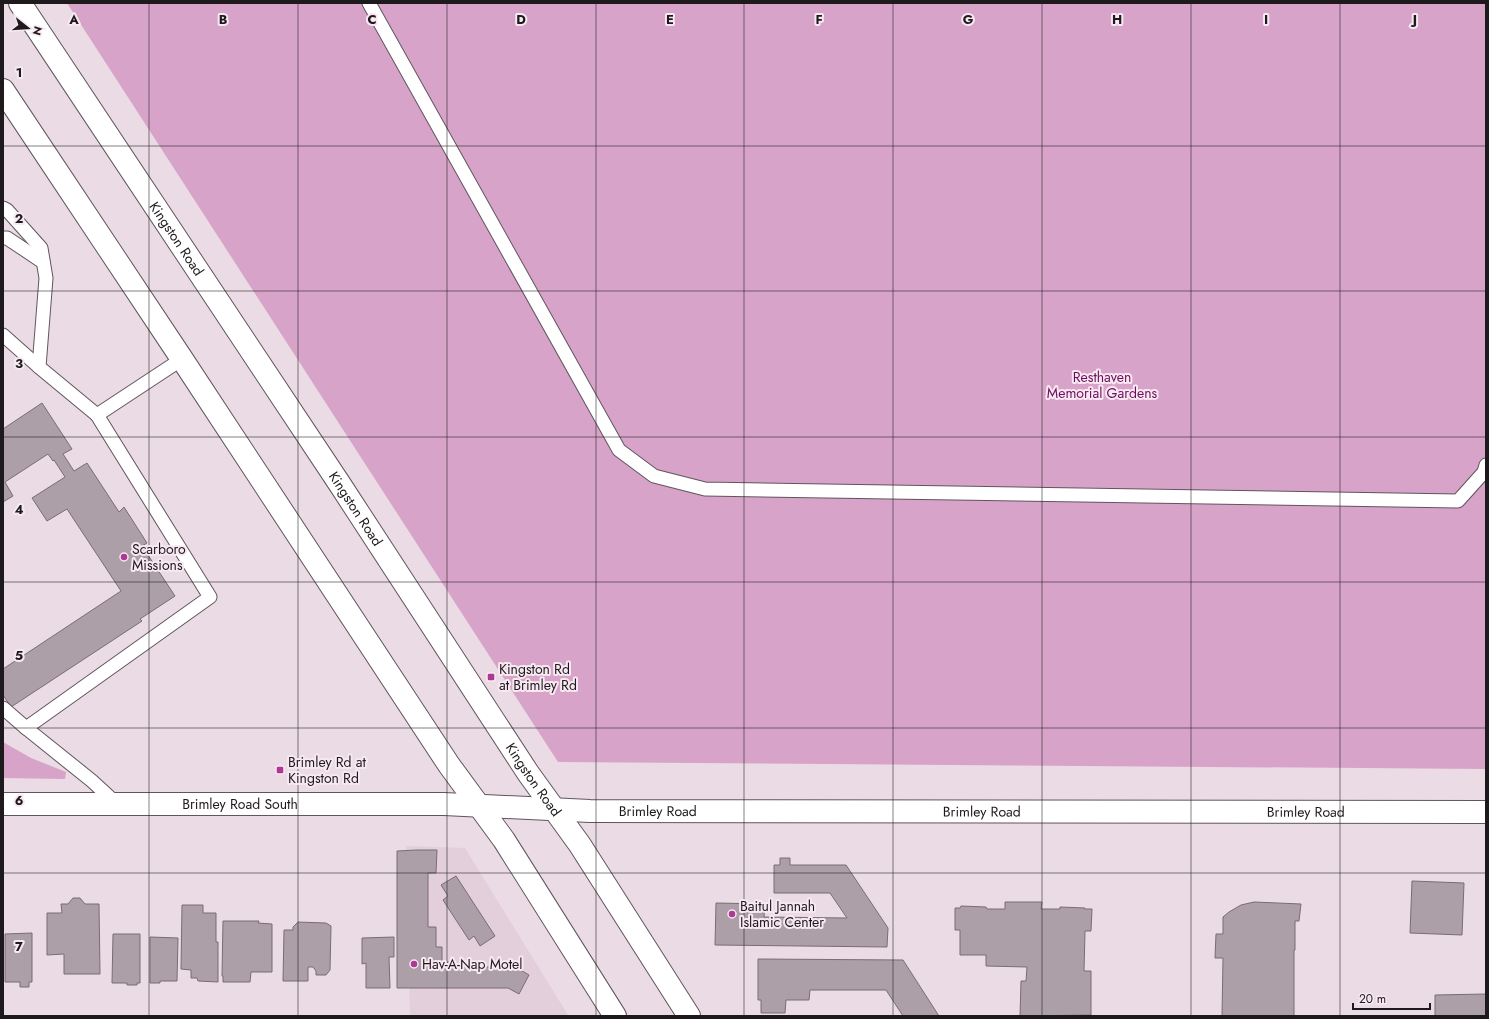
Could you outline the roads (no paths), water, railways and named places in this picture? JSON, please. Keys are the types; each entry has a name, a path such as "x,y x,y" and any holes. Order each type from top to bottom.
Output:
{"main road":[{"name":"Kingston Road","path":"20,3 339,483 528,773 580,845 689,1016"},
{"path":"3,90 449,765 504,840 615,1016"},
{"name":"Brimley Road South","path":"3,804 478,805"},
{"name":"Brimley Road","path":"478,805 598,811 1486,812"}],"lane":[{"path":"369,3 619,450 654,476 705,489 1458,501 1484,472 1486,465"},
{"path":"3,208 7,210 41,248 46,278 39,367"},
{"path":"3,238 8,238 43,262"},
{"path":"3,334 39,367 97,415 210,597 26,728"},
{"path":"97,415 182,359"},
{"path":"3,708 118,804"}],"place":[{"name":"Scarboro Missions","path":"124,557"},
{"name":"Kingston Rd at Brimley Rd","path":"491,677"},
{"name":"Brimley Rd at Kingston Rd","path":"280,770"},
{"name":"Baitul Jannah Islamic Center","path":"732,914"},
{"name":"Hav-A-Nap Motel","path":"414,964"}],"park label":[{"name":"Resthaven Memorial Gardens","path":"1102,386"}]}
